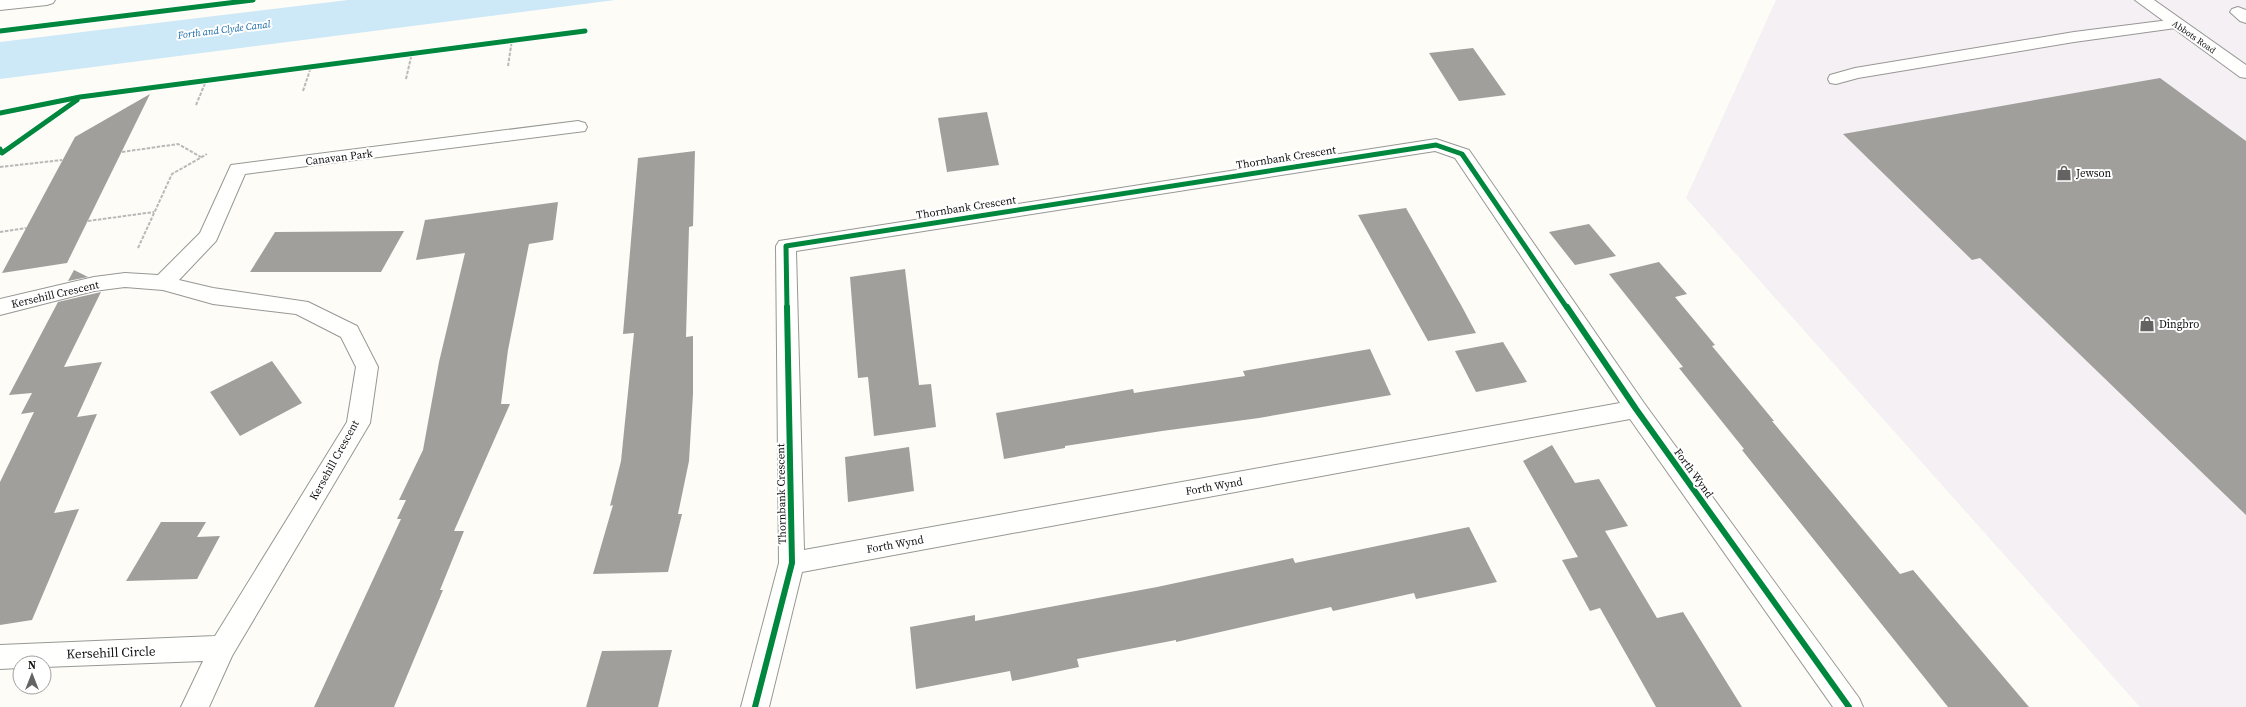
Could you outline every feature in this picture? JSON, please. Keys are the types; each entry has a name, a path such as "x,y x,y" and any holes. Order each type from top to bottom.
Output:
{"street":[{"path":"0,5 46,0"},
{"name":"Abbots Road","path":"2143,0 2246,73"},
{"name":"Canavan Park","path":"163,283 209,236 238,169 578,127"},
{"name":"Thornbank Crescent","path":"792,563 786,246 1436,145 1462,154"},
{"name":"Forth Wynd","path":"1462,154 1525,249 1636,409 1850,707"},
{"name":"Kersehill Crescent","path":"0,307 94,284 125,280 163,283 213,296 300,308 349,332 368,367 358,423 222,648 195,707"},
{"name":"Forth Wynd","path":"792,563 1636,409"},
{"path":"755,707 792,563"},
{"name":"Kersehill Circle","path":"0,657 222,648"}],"lane":[{"path":"1836,79 1862,72 2074,37 2177,24"}],"path":[{"path":"508,66 512,40"},
{"path":"406,79 412,54"},
{"path":"303,91 310,67"},
{"path":"196,104 206,80"},
{"path":"122,152 178,144 201,158"},
{"path":"0,167 62,160"},
{"path":"88,221 154,212"},
{"path":"0,232 26,228"}],"shaded area":[{"path":"1776,0 2246,0 2246,707 2140,707 1686,198"}],"water":[{"name":"Forth and Clyde Canal","path":"348,0 615,0 0,79 0,42"}],"building":[{"path":"1473,48 1506,95 1459,101 1429,53"},
{"path":"2160,78 2246,141 2246,515 1980,258 1972,260 1843,134"},
{"path":"150,94 67,263 2,273 75,137"},
{"path":"987,112 999,165 947,172 938,118"},
{"path":"695,151 693,226 689,227 686,337 693,336 693,394 689,461 678,514 682,514 668,572 593,574 613,505 610,506 621,461 634,333 623,334 638,158"},
{"path":"558,202 553,240 529,244 508,350 501,404 510,404 454,531 464,531 440,590 443,590 394,707 314,707 401,519 397,519 406,500 399,500 423,450 439,362 465,253 416,260 425,220"},
{"path":"1406,208 1476,333 1428,341 1358,215"},
{"path":"1589,224 1616,256 1575,265 1549,232"},
{"path":"404,231 381,272 250,272 275,232"},
{"path":"1659,262 1687,294 1675,297 1715,345 1712,346 1774,421 1772,421 1900,574 1913,570 2029,707 1948,707 1742,450 1744,449 1679,368 1683,367 1609,274"},
{"path":"905,269 919,385 931,384 936,427 874,436 868,377 858,378 850,277"},
{"path":"74,270 88,277 68,281"},
{"path":"101,292 64,367 102,362 77,417 97,414 54,513 79,509 32,620 0,625 0,482 34,412 21,414 32,393 9,395 58,302"},
{"path":"1503,342 1527,382 1476,392 1455,351"},
{"path":"1370,349 1391,395 1259,418 1065,446 1065,448 1004,459 996,413 1133,389 1134,393 1245,376 1243,371"},
{"path":"272,361 302,403 240,436 210,392"},
{"path":"1552,445 1575,483 1599,479 1628,526 1605,531 1657,618 1683,612 1742,707 1656,707 1600,608 1590,611 1562,560 1578,557 1523,461"},
{"path":"909,447 914,491 848,502 845,457"},
{"path":"161,522 206,522 197,537 220,536 197,579 126,581"},
{"path":"1469,527 1497,582 1416,599 1414,593 1333,611 1331,607 1176,642 1176,640 1077,659 1079,667 1012,681 1010,671 916,689 910,627 975,615 975,621 1157,587 1293,558 1295,563"},
{"path":"672,650 658,707 586,707 602,651"}],"cycle path":[{"path":"0,31 253,0"},
{"path":"0,113 80,97 585,31"},
{"path":"0,149 2,153 77,100"},
{"path":"755,707 792,563 786,246 1436,145 1462,154 1636,409 1849,707"}],"place":[{"name":"Jewson","path":"2064,173"},
{"name":"Dingbro","path":"2147,324"}]}
